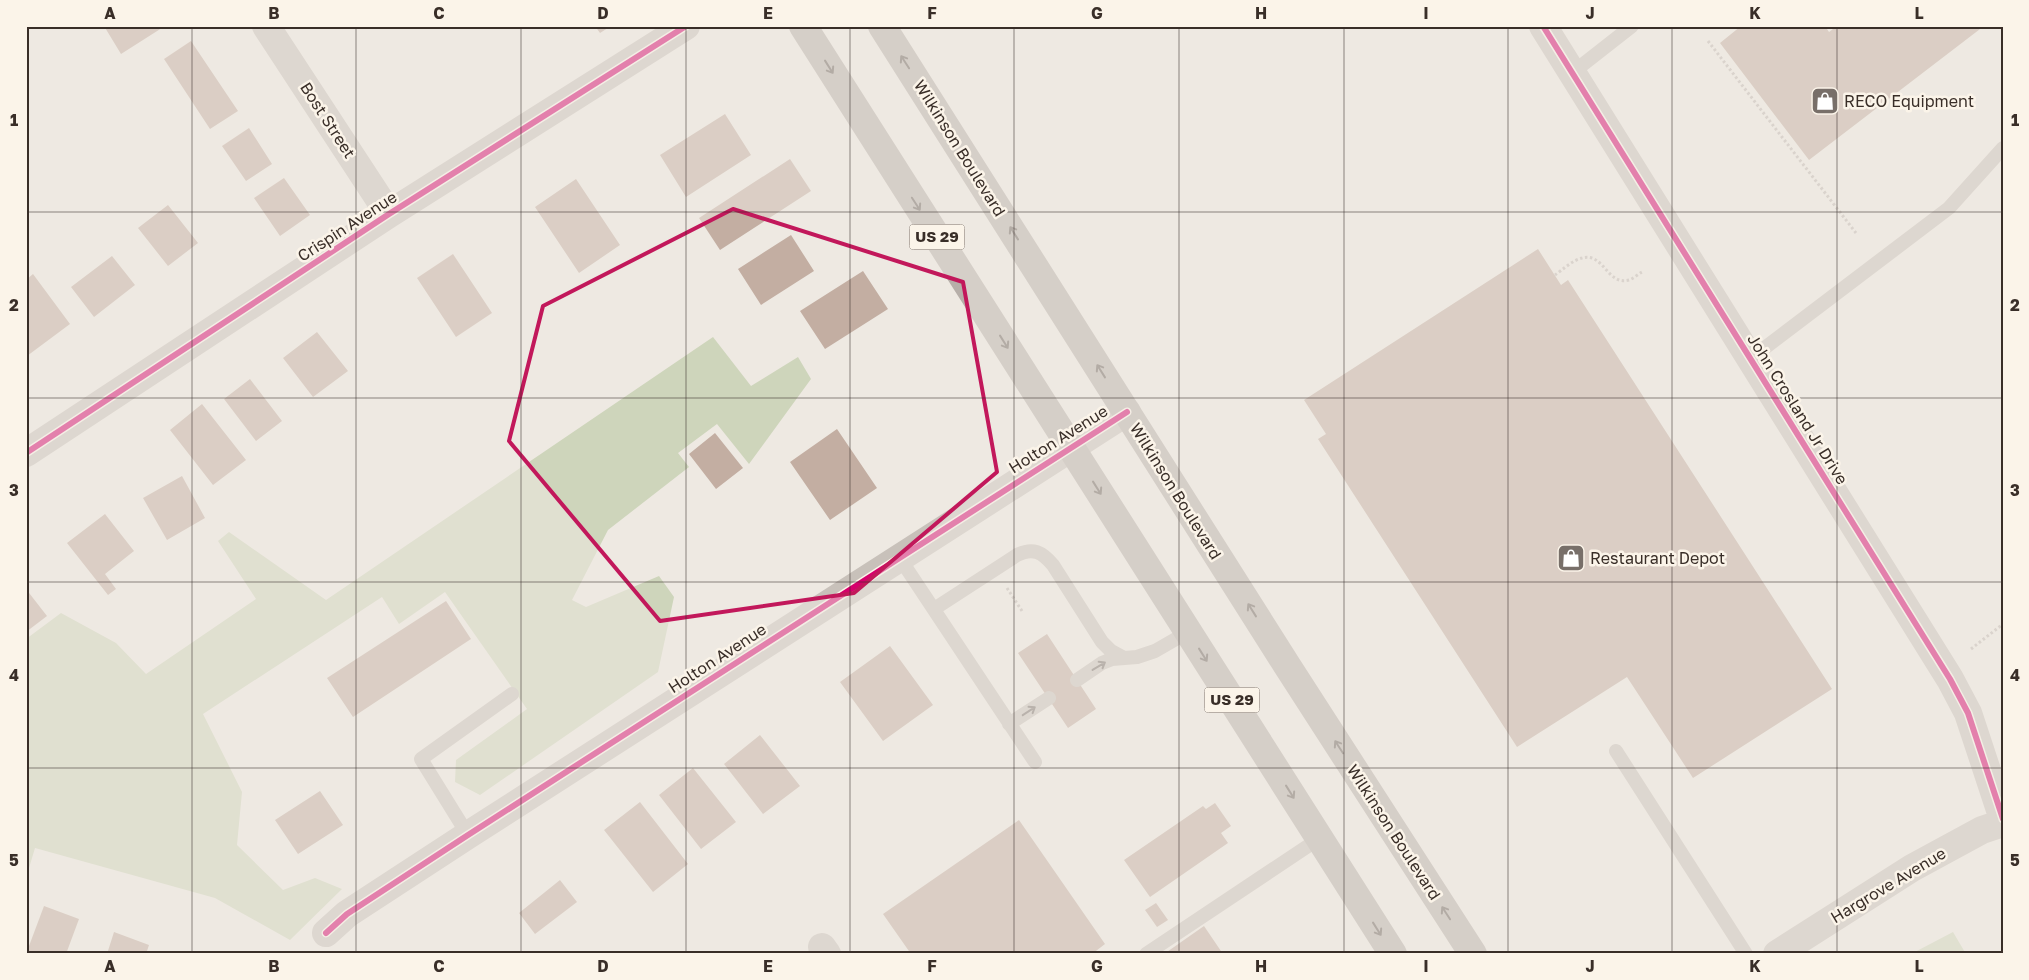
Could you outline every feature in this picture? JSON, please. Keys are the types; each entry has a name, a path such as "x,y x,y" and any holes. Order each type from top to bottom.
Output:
{"main road":[{"name":"US 29","path":"803,26 1393,954"},
{"name":"Wilkinson Boulevard","path":"882,26 1293,676 1472,954"}],"street":[{"name":"Bost Street","path":"266,26 389,214"},
{"name":"Crispin Avenue","path":"26,453 389,214 686,26"},
{"name":"John Crosland Jr Drive","path":"1543,26 1957,691 1968,713 2003,819"},
{"name":"Holton Avenue","path":"326,933 347,914 468,835 1127,412"},
{"name":"Hargrove Avenue","path":"1777,954 1912,868 1982,830 2003,823"}],"lane":[{"path":"1572,73 1632,26"},
{"path":"1750,359 1949,208 2003,148"},
{"path":"934,609 1017,555 1026,551 1036,551 1045,556 1053,565 1102,642 1111,651 1122,657"},
{"path":"899,557 1035,762"},
{"path":"1077,680 1102,663 1122,657 1136,657 1155,651 1188,632"},
{"path":"468,835 421,759 512,694"},
{"path":"1010,724 1049,698"},
{"path":"1616,751 1746,954"},
{"path":"1146,954 1320,838"}],"path":[{"path":"1708,41 1856,233"},
{"path":"1554,275 1581,258 1592,257 1603,265 1609,275 1621,281 1629,280 1642,272"},
{"path":"1971,649 2003,624"}],"highlighted area":[{"path":"733,209 963,282 997,472 854,593 660,621 509,441 543,306"}],"green space":[{"path":"713,337 751,386 798,357 811,379 749,464 717,424 678,453 689,467 608,530 572,600 586,607 659,576 674,597 658,672 480,795 455,782 456,760 527,709 445,592 399,624 382,597 203,714 242,792 237,845 283,890 315,878 342,889 290,940 215,898 35,848 26,878 26,639 61,613 116,643 146,674 256,599 218,541 229,532 326,600"},
{"path":"1953,932 1966,954 1911,954"}],"building":[{"path":"104,26 165,26 121,54"},
{"path":"595,26 611,26 600,33"},
{"name":"RECO Equipment","path":"1741,26 1825,26 1829,32 1837,26 1984,26 1809,160 1720,43"},
{"path":"191,41 238,111 210,129 164,59"},
{"path":"725,114 751,155 686,197 660,155"},
{"path":"249,128 272,164 246,181 222,146"},
{"path":"790,159 811,191 720,250 699,218"},
{"path":"284,178 310,215 280,236 254,198"},
{"path":"576,179 620,245 579,273 535,207"},
{"path":"168,205 198,243 168,266 138,228"},
{"path":"791,235 814,271 761,305 738,269"},
{"name":"Restaurant Depot","path":"1538,249 1561,285 1568,280 1832,689 1693,778 1627,677 1517,747 1318,439 1326,434 1304,400"},
{"path":"453,254 492,313 456,337 417,278"},
{"path":"112,256 135,285 94,317 71,287"},
{"path":"863,271 888,309 825,349 800,311"},
{"path":"33,274 70,324 27,356 26,280"},
{"path":"317,332 348,371 313,397 283,358"},
{"path":"250,379 282,421 256,441 224,399"},
{"path":"202,404 246,460 213,485 170,430"},
{"path":"837,429 877,488 830,520 790,462"},
{"path":"715,433 743,468 716,489 689,454"},
{"path":"182,476 205,518 167,540 143,498"},
{"path":"105,514 134,551 105,574 116,589 108,595 67,543"},
{"path":"26,589 47,616 26,632"},
{"path":"446,601 471,639 353,717 327,678"},
{"path":"1047,634 1096,709 1068,728 1018,653"},
{"path":"890,646 933,705 883,741 840,682"},
{"path":"760,735 800,786 763,814 724,764"},
{"path":"693,768 736,822 701,849 659,795"},
{"path":"320,791 343,825 298,854 275,820"},
{"path":"640,802 688,864 653,892 604,830"},
{"path":"1215,803 1231,826 1221,833 1228,843 1150,897 1124,860 1203,806 1206,809"},
{"path":"1019,820 1105,944 1092,954 911,954 883,914"},
{"path":"560,880 577,902 535,934 519,913"},
{"path":"1156,903 1168,920 1157,927 1145,910"},
{"path":"44,906 79,919 66,954 26,954"},
{"path":"1204,926 1223,954 1164,954"},
{"path":"114,932 149,945 146,954 107,954"}],"cycle path":[{"path":"26,453 389,214 686,26"},
{"path":"1543,26 1950,679 1968,713 2003,819"},
{"path":"326,933 347,914 468,835 1127,412"}],"place":[{"name":"RECO Equipment","path":"1825,101"},
{"name":"Restaurant Depot","path":"1571,558"}]}
